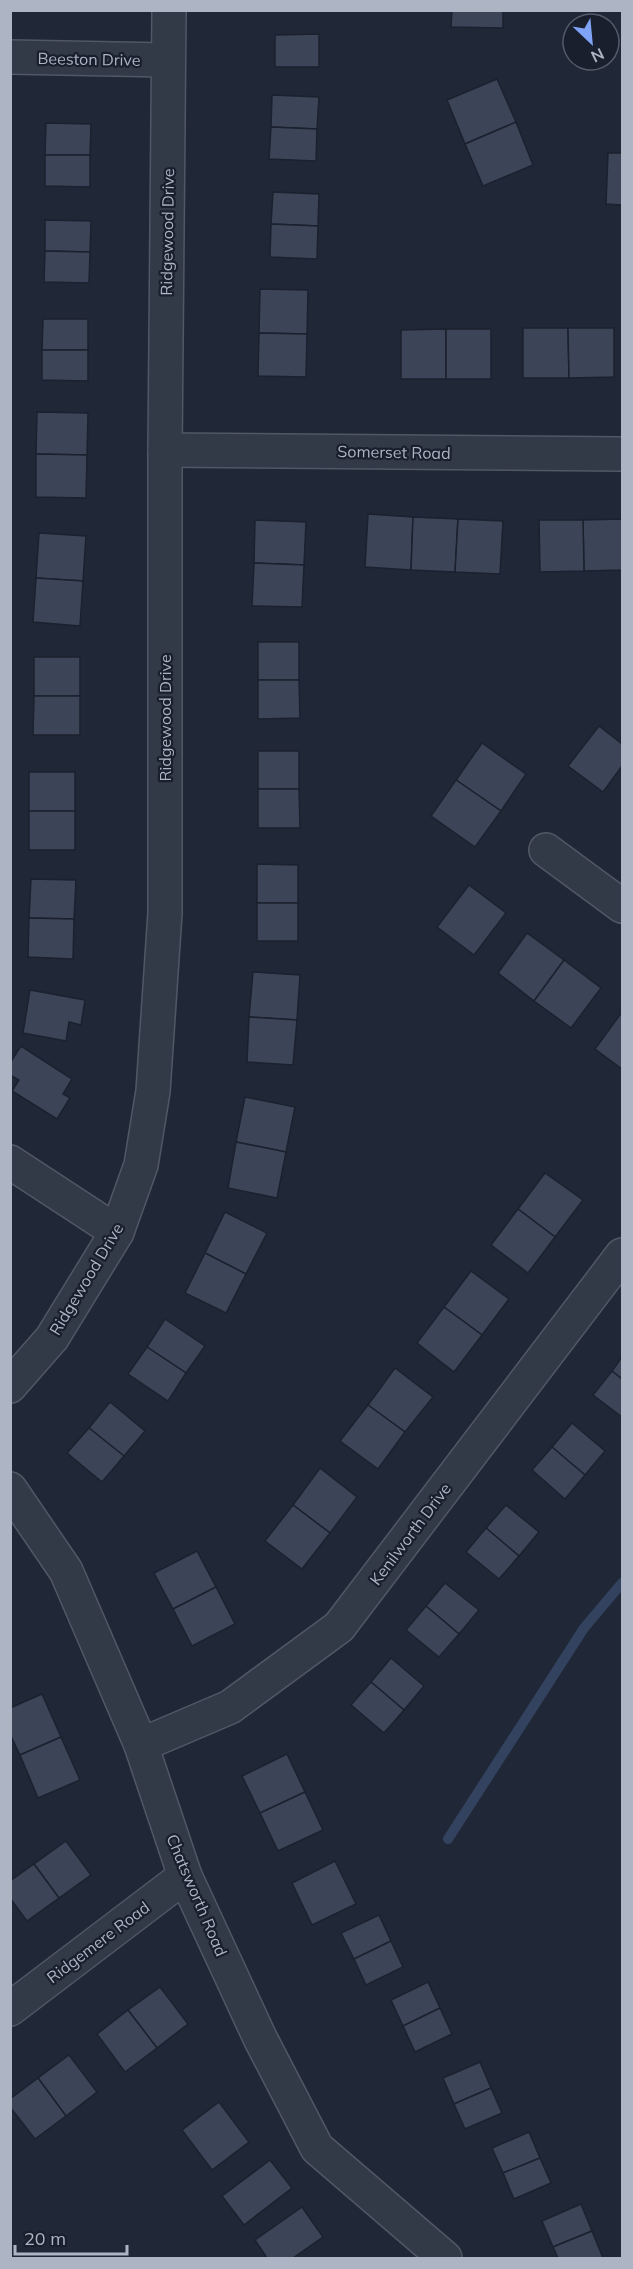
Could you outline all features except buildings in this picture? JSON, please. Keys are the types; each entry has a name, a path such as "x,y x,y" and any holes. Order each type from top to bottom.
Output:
{"street":[{"name":"Ridgewood Drive","path":"10,1386 52,1338 117,1232 141,1165 153,1091 165,913 165,450 169,10"},
{"name":"Beeston Drive","path":"10,57 168,60"},
{"name":"Somerset Road","path":"165,450 622,454"},
{"path":"546,850 622,906"},
{"path":"10,1162 117,1232"},
{"name":"Kenilworth Drive","path":"141,1745 230,1707 339,1627 622,1256"},
{"name":"Chatsworth Road","path":"10,1490 66,1571 141,1745 186,1876 260,2038 317,2148 445,2259"},
{"name":"Ridgemere Road","path":"10,2009 186,1876"}],"waterway":[{"path":"448,1839 584,1628 622,1583"}]}
